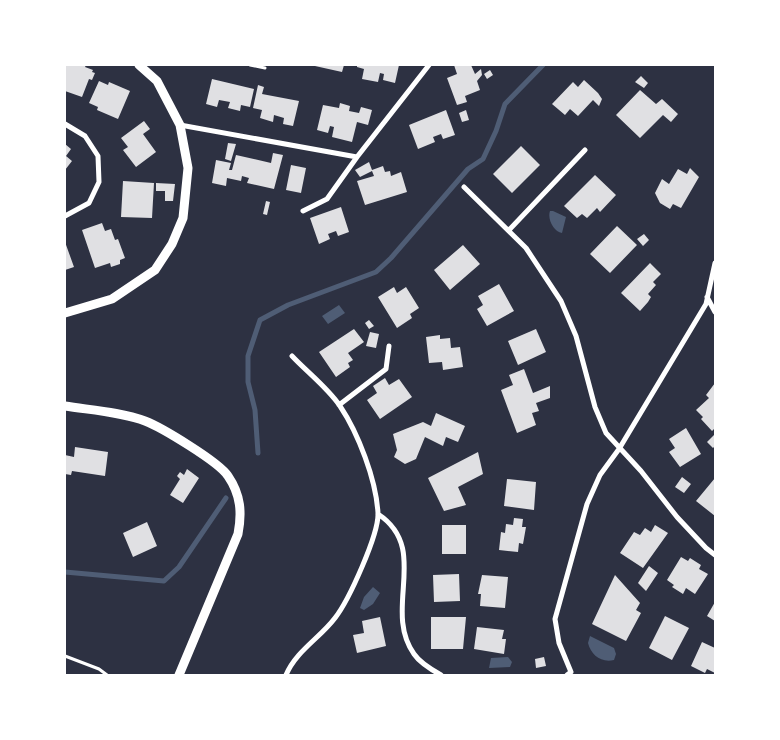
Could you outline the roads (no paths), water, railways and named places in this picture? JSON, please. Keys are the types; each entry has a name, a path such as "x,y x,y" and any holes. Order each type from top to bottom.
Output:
{"street":[{"path":"65,313 112,299 155,270 172,244 182,218 187,189 188,168 180,125 157,81 139,65"},
{"path":"303,211 327,199 357,157 429,65"},
{"path":"65,124 85,136 98,156 99,182 89,203 65,216"},
{"path":"180,125 357,157"},
{"path":"509,230 585,150"},
{"path":"464,187 509,230 543,271 561,301 576,336 600,420 619,449 641,471 677,517 715,555"},
{"path":"578,675 569,674 559,643 555,619 587,504 600,475 619,449 693,328 707,297 715,263"},
{"path":"707,297 715,312"},
{"path":"339,404 386,369 389,346"},
{"path":"286,675 297,656 335,618 353,587 369,550 378,514 359,442 339,404 292,356"},
{"path":"65,406 144,420 184,441 227,474 238,496 242,515 238,534 179,675"},
{"path":"378,514 389,521 404,547 402,614 407,641 414,655 441,675"}],"water":[{"path":"550,211 566,217 562,233 552,225 549,218"},
{"path":"339,305 345,313 328,324 322,316"},
{"path":"373,587 380,593 373,604 364,610 360,608 364,597"},
{"path":"590,636 614,648 616,654 614,660 601,659 594,654 588,643"},
{"path":"508,657 512,662 510,667 489,668 491,658"}],"waterway":[{"path":"258,453 255,410 248,382 248,356 260,320 288,305 376,272 391,258 468,169 483,159 496,131 505,104 543,65"},
{"path":"65,572 164,581 179,567 226,498"}]}
